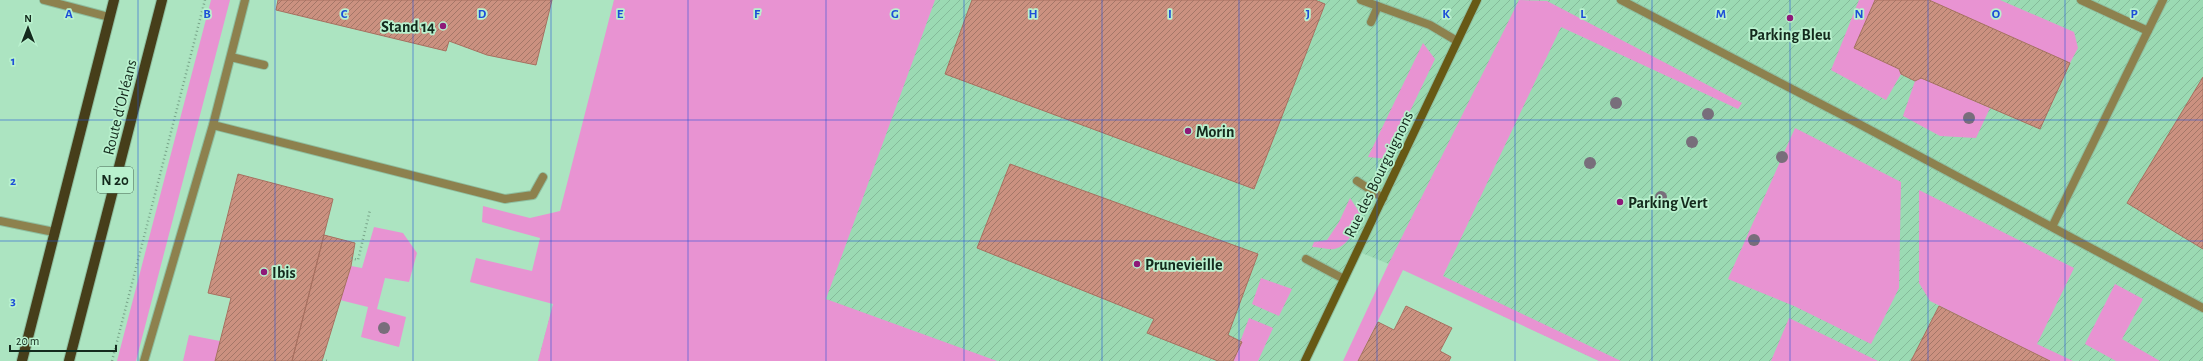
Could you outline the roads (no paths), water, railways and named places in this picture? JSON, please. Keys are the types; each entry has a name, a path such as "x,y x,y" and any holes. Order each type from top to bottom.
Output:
{"main road":[{"name":"Route d'Orléans","path":"22,361 114,0"},
{"name":"Route d'Orléans","path":"69,361 162,0"}],"street":[{"name":"Rue des Bourguignons","path":"1306,361 1477,0"}],"lane":[{"path":"44,0 109,17"},
{"path":"144,361 213,125 245,0"},
{"path":"1361,0 1430,25 1457,41"},
{"path":"1621,0 2203,308"},
{"path":"2081,0 2148,31"},
{"path":"2052,227 2163,0"},
{"path":"1371,22 1378,6"},
{"path":"231,57 264,65"},
{"path":"213,125 505,199 533,195 543,177"},
{"path":"1357,181 1383,198"},
{"path":"0,220 54,232"},
{"path":"1306,259 1344,279"}],"place":[{"name":"Parking Bleu","path":"1790,18"},
{"name":"Stand 14","path":"443,26"},
{"name":"Morin","path":"1188,131"},
{"name":"Parking Vert","path":"1620,202"},
{"name":"Prunevieille","path":"1137,264"},
{"name":"Ibis","path":"264,272"}]}
